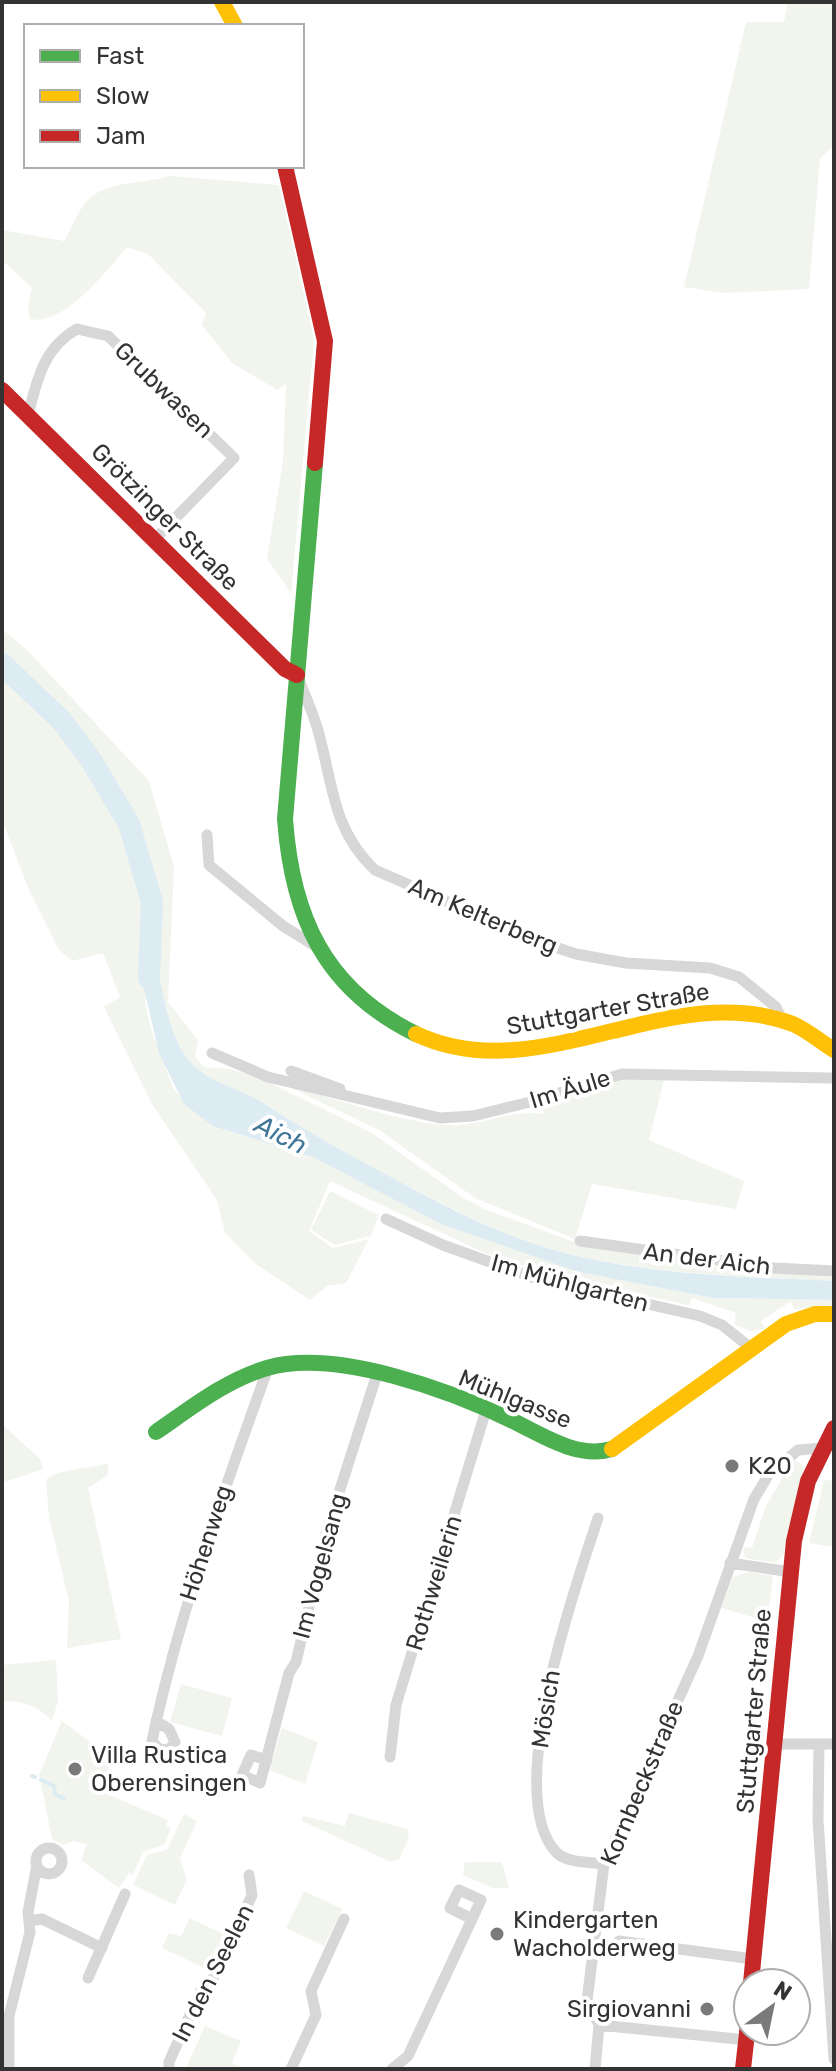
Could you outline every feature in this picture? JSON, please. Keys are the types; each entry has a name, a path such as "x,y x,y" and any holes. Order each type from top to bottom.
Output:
{"main road":[{"path":"222,2 234,24"},
{"name":"Stuttgarter Straße","path":"285,168 325,341 287,786 286,849 305,923 317,947 357,995 393,1022 429,1040 463,1049 495,1052 536,1048 717,1013 748,1014 783,1022 807,1032 834,1050"},
{"name":"Grötzinger Straße","path":"2,390 285,669 297,675"},
{"name":"Mühlgasse","path":"156,1432 206,1398 268,1368 313,1363 377,1374 486,1410 570,1447 603,1452 622,1445 751,1348 801,1318 834,1314"},
{"name":"Stuttgarter Straße","path":"752,1967 791,1572 800,1510 822,1448 834,1428"},
{"path":"743,2069 745,2047"}],"street":[{"name":"Grubwasen","path":"28,415 40,372 54,347 77,329 98,331 123,349 230,454 234,458 154,540"},
{"name":"Am Kelterberg","path":"297,675 317,726 341,826 355,852 375,870 540,942 576,954 626,963 710,968 739,977 776,1007 783,1022"},
{"path":"207,835 209,865 283,926 317,947"},
{"name":"Im Äule","path":"212,1053 268,1077 355,1096"},
{"name":"Im Äule","path":"291,1071 355,1096 420,1116 456,1118 534,1101 622,1074 833,1080"},
{"name":"Im Mühlgarten","path":"386,1219 534,1278 700,1316 722,1325 751,1348"},
{"name":"An der Aich","path":"580,1241 774,1268 834,1271"},
{"name":"Höhenweg","path":"156,1721 171,1655 204,1549 268,1368"},
{"name":"Im Vogelsang","path":"267,1760 289,1673 296,1662 327,1530 377,1374"},
{"name":"Rothweilerin","path":"390,1757 396,1705 486,1410"},
{"path":"791,1572 730,1563 754,1499 778,1465 798,1450 822,1448"},
{"name":"Mösich","path":"598,1518 550,1672 541,1727 538,1776 542,1816 552,1847 566,1858 604,1864"},
{"name":"Kornbeckstraße","path":"595,2069 599,2025 587,2001 604,1864 698,1656 730,1563"},
{"path":"775,1744 834,1744"},
{"path":"819,1744 818,1820 834,2059"},
{"path":"9,2069 9,2016 30,1932 37,1865"},
{"name":"In den Seelen","path":"169,2069 169,2062 201,1990 214,1977 252,1895 249,1875"},
{"path":"88,1978 125,1894"},
{"path":"29,1921 42,1919 102,1948"},
{"path":"291,2069 316,2015 311,1991 344,1919"},
{"path":"392,2069 408,2056 472,1919"},
{"path":"619,1941 753,1959"},
{"path":"599,2025 732,2031"}],"shaded area":[{"path":"788,2 834,2 834,146 820,158 809,289 723,293 684,287 746,22 784,22"},
{"path":"170,176 279,185 314,339 291,593 267,559 283,462 286,384 277,390 232,363 202,325 206,313 148,254 127,247 84,295 57,314 43,319 30,319 28,307 32,288 2,260 2,230 64,241 83,206 94,195 114,186"},
{"path":"2,629 29,652 149,781 174,867 168,1002 198,1040 195,1057 204,1067 230,1069 260,1078 372,1133 462,1197 484,1209 580,1244 649,1256 648,1263 659,1267 665,1259 721,1268 834,1277 834,1281 659,1270 591,1259 538,1245 465,1215 358,1160 260,1101 195,1067 180,1048 169,1021 155,948 145,1003 151,1029 174,1090 214,1126 313,1157 579,1272 713,1298 834,1300 834,1305 795,1309 790,1302 761,1321 765,1329 750,1331 734,1324 736,1313 692,1298 689,1305 578,1282 494,1257 330,1181 309,1231 333,1248 369,1239 346,1283 327,1286 310,1300 257,1265 225,1233 217,1200 152,1104 104,1007 120,997 103,953 72,961 59,950 29,890 2,820"},
{"path":"616,1079 664,1080 649,1140 744,1181 736,1209 592,1184 575,1239 475,1198 379,1130 283,1084 396,1117 458,1125 509,1115 543,1114 544,1103"},
{"path":"330,1191 379,1215 371,1236 335,1245 311,1230"},
{"path":"2,1424 40,1459 43,1469 2,1483"},
{"path":"795,1460 804,1466 784,1554 775,1563 745,1558 743,1547 752,1548 765,1508 784,1475 778,1470"},
{"path":"108,1463 108,1475 88,1488 121,1639 67,1648 69,1601 49,1518 46,1480 57,1474"},
{"path":"824,1480 834,1481 834,1547 809,1543"},
{"path":"748,1572 773,1576 767,1621 721,1608 733,1577"},
{"path":"56,1660 58,1701 52,1721 30,1705 2,1701 2,1665"},
{"path":"181,1684 232,1698 222,1736 170,1722"},
{"path":"62,1721 111,1757 102,1792 168,1820 166,1826 171,1828 165,1844 143,1852 133,1875 129,1873 119,1888 81,1860 87,1844 73,1841 64,1845 52,1839 39,1775"},
{"path":"282,1728 318,1742 305,1784 269,1770"},
{"path":"349,1813 407,1829 409,1838 399,1859 391,1862 302,1821 303,1816 345,1826"},
{"path":"184,1814 197,1821 180,1858 187,1880 175,1905 133,1885 147,1855 167,1850"},
{"path":"465,1862 502,1862 509,1888 492,1888 463,1875"},
{"path":"304,1891 342,1909 324,1946 286,1928"},
{"path":"190,1918 229,1937 213,1972 162,1948 169,1933 181,1936"},
{"path":"205,2026 241,2041 232,2063 244,2069 186,2068"}],"water":[{"path":"149,948 155,948 174,1035 194,1066 434,1200 503,1232 557,1251 659,1270 834,1281 834,1300 713,1298 579,1272 441,1224 313,1157 213,1126 184,1104 159,1053 142,980"}],"waterway":[{"name":"Aich","path":"2,664 62,721 91,760 129,824 152,902 149,978"},
{"path":"41,1780 54,1786 55,1794 64,1799"}],"traffic: fast":[{"path":"315,463 285,819 289,854 305,918 336,972 384,1016 416,1034"},
{"path":"156,1432 209,1396 252,1373 295,1363 326,1364 359,1368 427,1386 574,1449 612,1449"}],"traffic: slow":[{"path":"222,2 234,24"},
{"path":"416,1034 462,1048 509,1050 557,1044 699,1014 746,1013 793,1024 834,1050"},
{"path":"612,1449 786,1324 815,1314 834,1314"}],"traffic: jam":[{"path":"285,168 325,341 315,463"},
{"path":"2,390 285,669 297,675"},
{"path":"753,1967 794,1541 808,1481 834,1428"},
{"path":"743,2069 745,2047"}],"place":[{"name":"K20","path":"732,1466"},
{"name":"Villa Rustica Oberensingen","path":"75,1769"},
{"name":"Kindergarten Wacholderweg","path":"497,1934"},
{"name":"Sirgiovanni","path":"707,2009"}]}
